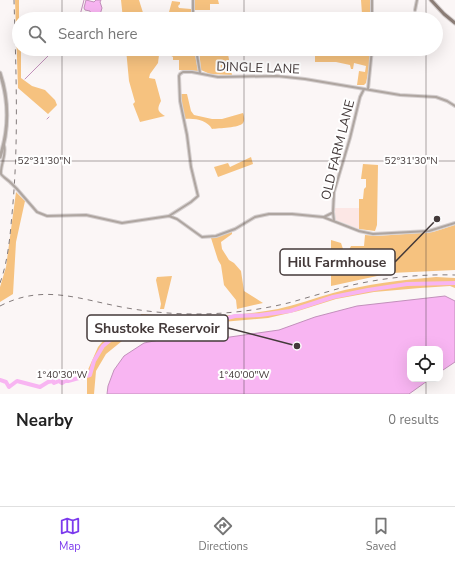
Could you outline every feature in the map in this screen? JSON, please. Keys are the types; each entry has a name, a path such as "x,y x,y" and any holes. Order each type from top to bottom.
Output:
{"main road":[{"path":"431,0 442,12"},
{"path":"443,13 455,23"}],"street":[{"path":"193,0 193,12"},
{"path":"372,0 372,12"},
{"path":"415,10 417,0"},
{"path":"197,56 200,73"},
{"path":"368,89 371,56"},
{"name":"DINGLE LANE","path":"169,216 194,200 198,194 192,174 187,135 180,101 180,74 183,72 200,73 218,77 277,76 305,79 400,95 436,97 448,101 455,106"},
{"path":"0,73 6,104 6,132 0,157"},
{"name":"OLD FARM LANE","path":"357,88 361,94"},
{"name":"OLD FARM LANE","path":"334,221 334,192 339,179 342,161 350,138 361,94 364,89"},
{"path":"4,145 5,152 0,168 1,174 17,189 37,212 50,217 86,215 122,223 169,216 199,236 205,238 216,236 234,229 260,216 288,214 323,217 364,232 382,234 429,231 455,223"},
{"path":"174,218 175,212"},
{"name":"OLD FARM LANE","path":"323,217 333,212"}],"shaded area":[{"path":"15,0 19,0 19,12 15,12"},
{"path":"86,0 94,2 96,0 101,0 101,12 90,12 84,8"},
{"path":"121,0 139,0 143,12 122,12"},
{"path":"195,0 218,0 219,4 210,4 210,10 194,10"},
{"path":"361,0 371,0 371,12 362,12"},
{"path":"172,1 180,2 178,6 179,8 191,9 191,12 169,12"},
{"path":"17,56 21,56 21,78 32,86 45,90 55,100 57,105 48,114 18,88"},
{"path":"127,56 159,56 158,63 150,74 149,78 155,79 161,101 158,110 165,116 140,122 133,104 135,102 129,81"},
{"path":"171,56 195,56 198,71 179,70 179,60 173,60 173,57"},
{"path":"200,56 228,56 232,75 210,74 201,70"},
{"path":"315,56 370,56 366,83 364,85 357,85 359,71 365,72 366,66 354,63 353,69 351,69 350,65 336,62 315,62"},
{"path":"180,94 187,94 191,111 194,115 212,119 222,119 243,113 244,122 241,125 229,128 212,129 200,120 185,119"},
{"path":"251,157 253,164 218,177 214,167 228,163 230,167"},
{"path":"363,164 378,165 377,225 375,231 359,229 359,199 363,199 364,189 366,187 366,179 361,179"},
{"path":"16,192 25,201 16,242 13,294 0,302 0,287 6,267"},
{"path":"334,208 359,208 359,229 336,220"},
{"path":"455,225 455,270 391,273 331,286 331,240 341,243 343,249 349,250 351,246 364,246 365,235 377,236 433,232"},
{"path":"232,232 232,234 221,242 222,249 229,260 241,271 244,291 263,303 237,309 236,300 224,285 221,265 211,238"},
{"path":"172,276 164,309 160,309 161,304 156,280 157,277"},
{"path":"436,277 455,278 455,288 450,286 374,292 336,299 298,311 268,318 166,327 143,332 122,341 106,354 96,371 94,394 87,394 87,372 98,347 108,335 120,327 141,320 141,314 193,317 226,316 260,312 292,306 333,293 359,287"},
{"path":"445,296 455,301 455,362 443,370 443,346 407,346 407,382 426,382 409,394 107,394 108,386 114,370 124,356 144,343 169,338 223,338 279,330 315,317 357,306"}],"waterway":[{"path":"81,12 84,0"},
{"path":"25,79 48,56"},
{"path":"0,380 6,382 9,387 17,381 40,387 48,382 53,381 54,383 59,381 62,383 90,375 94,361 103,346 125,328 141,324 181,323 220,320 235,316 260,315 290,311 333,297 368,290 407,284 455,283"}],"railway":[{"path":"14,0 14,12"},
{"path":"0,283 7,258 16,161 16,56"},
{"path":"0,306 16,299 32,295 47,294 63,295 153,312 208,314 244,311 280,305 371,281 413,276 455,275"}],"place":[{"name":"Hill Farmhouse","path":"437,219"},
{"name":"Shustoke Reservoir","path":"297,346"}]}
